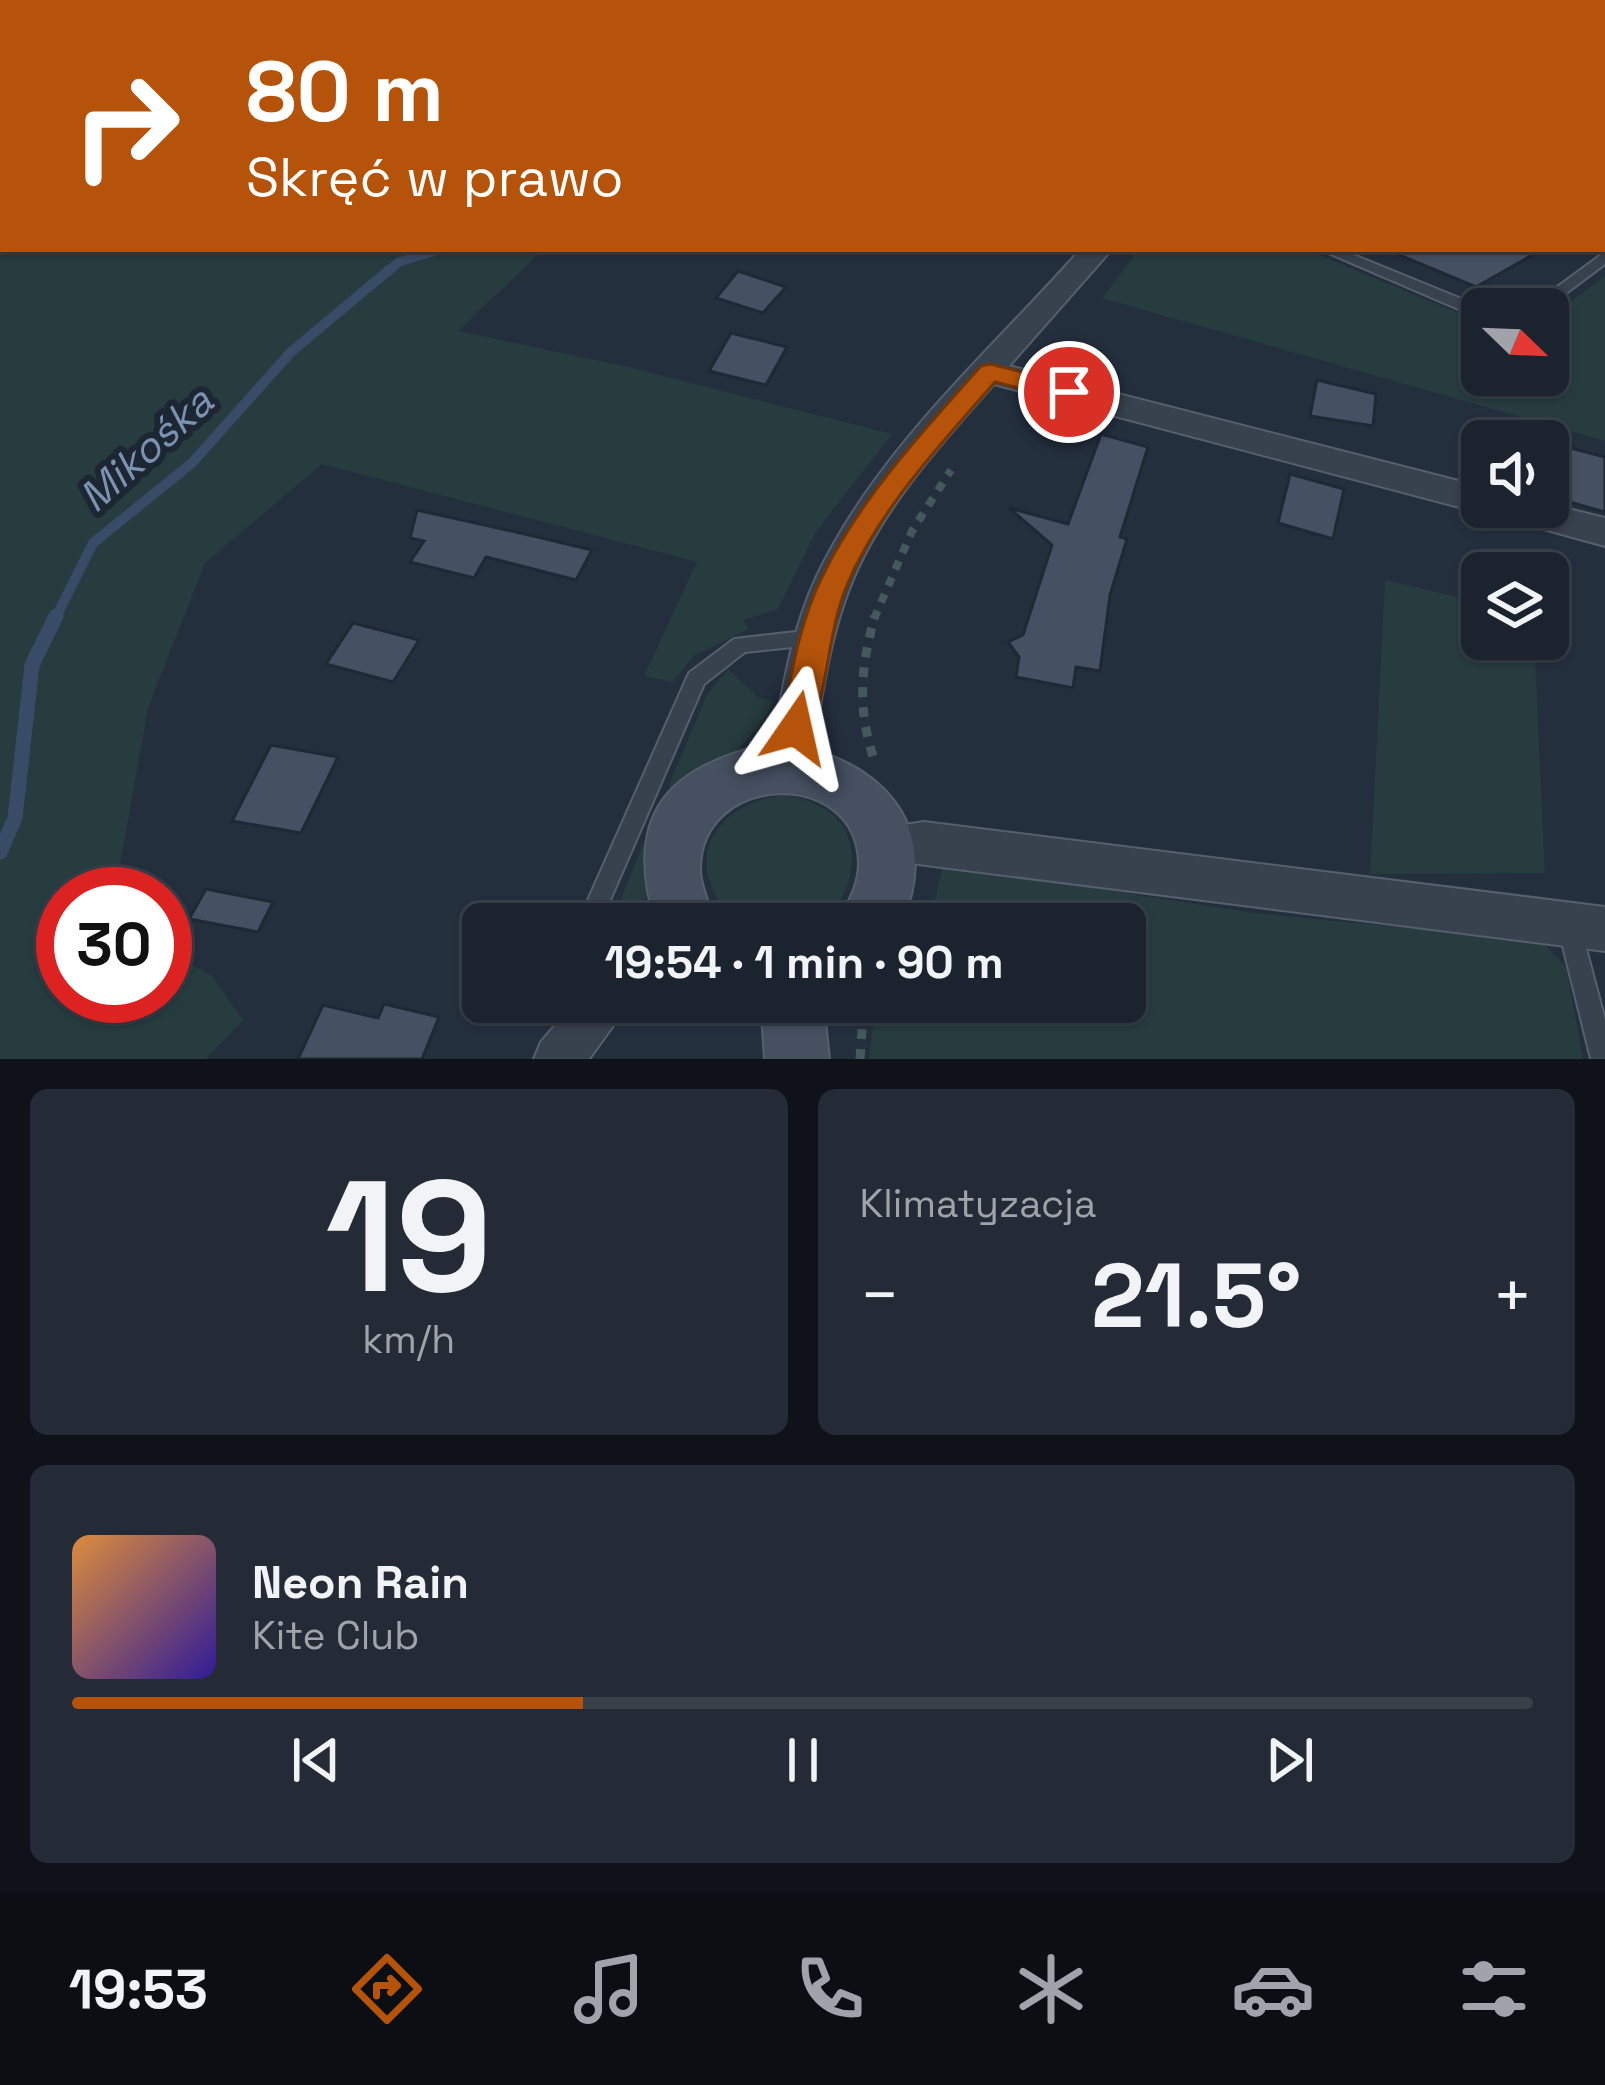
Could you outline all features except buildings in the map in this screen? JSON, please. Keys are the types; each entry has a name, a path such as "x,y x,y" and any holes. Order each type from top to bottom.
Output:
{"street":[{"path":"789,765 814,638 836,578 860,536 910,463 1094,252"},
{"path":"990,372 1461,495"},
{"path":"1569,523 1605,532"},
{"path":"678,903 668,875 679,825 713,786 762,766 789,765 822,772 851,789 874,814 886,844 888,878 880,903"},
{"path":"886,844 924,842 1587,928"},
{"path":"558,1059 588,1023"},
{"path":"794,1023 797,1059"}],"lane":[{"path":"1333,252 1461,304"},
{"path":"1563,288 1605,257"},
{"path":"599,900 696,679 741,645 814,638"},
{"path":"1587,928 1603,1059"}],"path":[{"path":"886,773 860,725 858,697 869,641 911,534 957,464"},
{"path":"860,1059 863,1023"}],"green space":[{"path":"0,252 541,252 458,331 628,367 892,434 815,533 778,609 743,620 749,629 695,655 672,682 644,676 697,562 322,464 205,563 148,708 120,867 36,867 36,1023 192,1023 192,965 211,975 243,1020 206,1059 0,1059"},
{"path":"1137,252 1312,252 1461,314 1461,396 1569,396 1569,303 1605,276 1605,441 1569,431 1569,420 1531,420 1102,298"},
{"path":"1385,580 1461,598 1461,660 1535,660 1545,873 1370,874"},
{"path":"728,669 759,698 773,701 759,726 702,796 643,903 620,903 643,845 647,848 672,793 669,785 707,695"},
{"path":"787,795 818,805 842,825 852,867 837,903 722,903 718,899 707,871 713,837 735,812"},
{"path":"943,865 1254,913 1541,941 1566,967 1583,1059 869,1059 873,1023 1146,1023 1146,903 934,903"}],"waterway":[{"name":"Mikośka","path":"386,273 399,262 432,252"},
{"name":"Mikośka","path":"55,619 93,543 192,463 291,352 389,270"},
{"name":"Mikośka","path":"0,852 15,818 32,665 56,616"}],"route":[{"path":"796,728 814,638 836,578 910,463 990,372 1069,392"}]}
